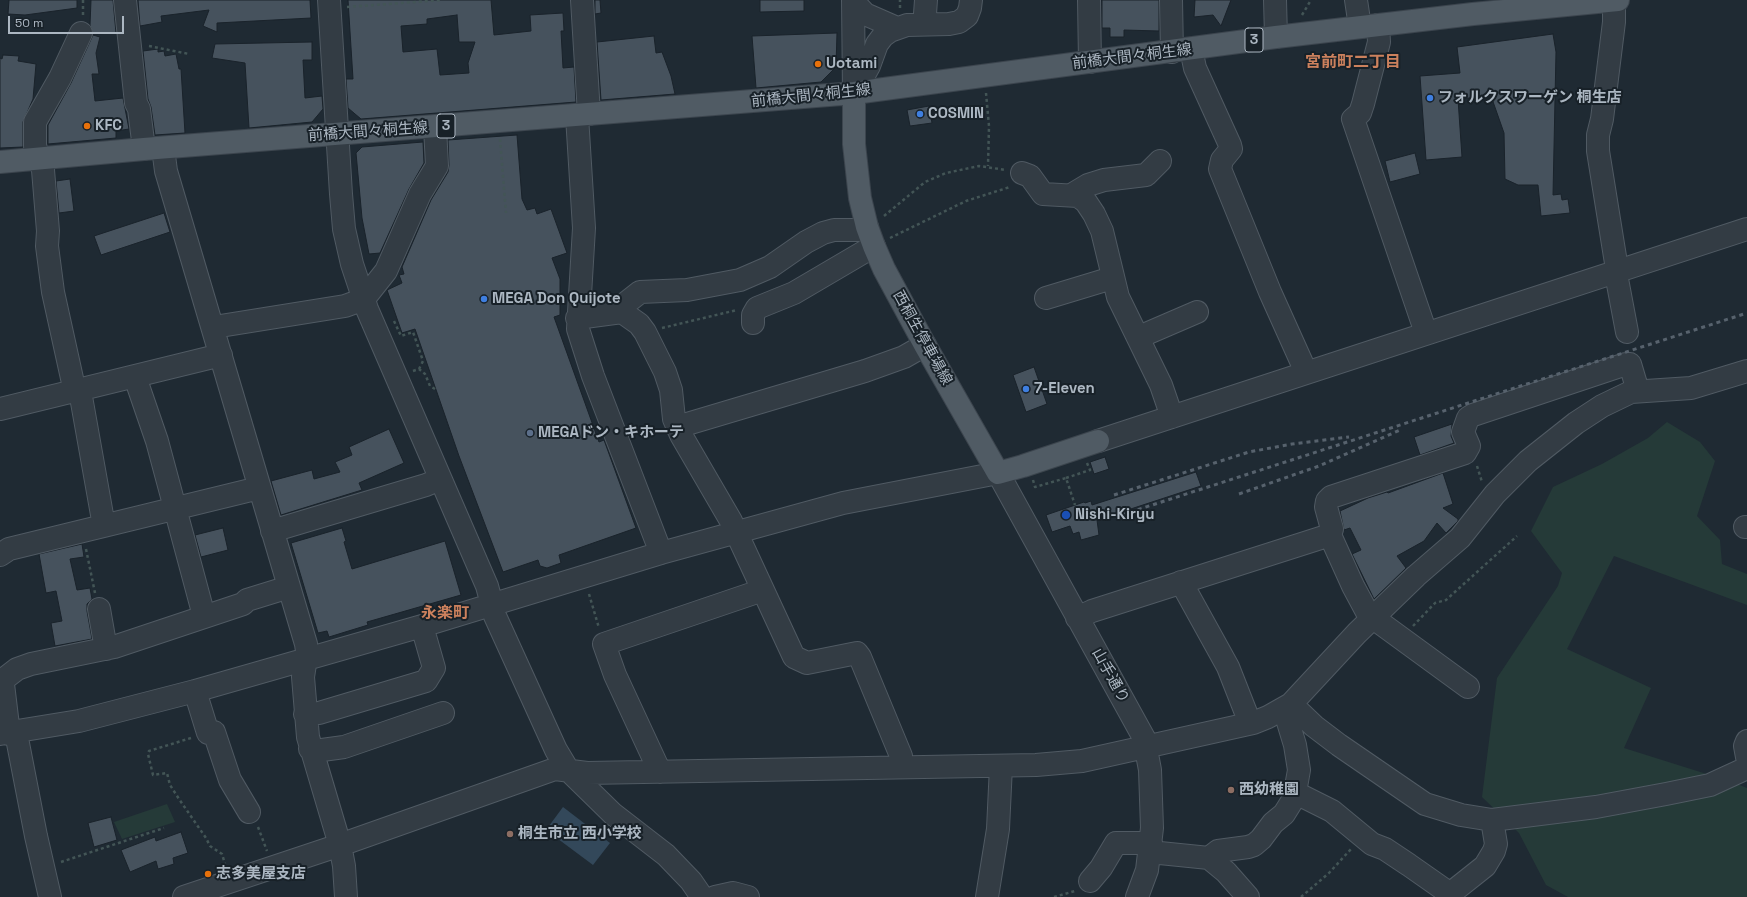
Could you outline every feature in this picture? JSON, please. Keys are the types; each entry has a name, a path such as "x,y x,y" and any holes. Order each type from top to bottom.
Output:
{"main road":[{"name":"前橋大間々桐生線","path":"0,162 153,148 337,135 854,93 1181,51 1276,37 1578,2 1618,0"},
{"name":"西桐生停車場線","path":"854,93 854,144 860,198 875,233 884,269 925,345 998,472"},
{"path":"998,472 1023,466 1098,441"}],"street":[{"path":"125,0 130,46 153,148 166,171 214,327 259,488 306,644 306,660 303,677 305,714 310,749 340,845 344,866 346,897"},
{"path":"582,0 584,228 577,318 580,340 661,553"},
{"path":"926,0 925,14 927,20 932,24"},
{"path":"854,93 869,66 877,44 883,36 897,28 912,24 954,24 963,19 969,11 971,0"},
{"path":"1089,0 1090,62"},
{"path":"1171,0 1181,51 1195,68 1230,145 1231,150 1222,160 1220,169 1270,292 1306,372"},
{"path":"1274,0 1276,37"},
{"path":"1356,0 1379,42 1360,113 1353,119 1426,333"},
{"path":"1614,0 1614,22 1602,120 1598,135 1598,151 1616,271 1627,332"},
{"path":"853,1 865,14 897,28"},
{"path":"853,1 854,93"},
{"path":"336,4 337,135 346,236 352,264 363,298 487,586 495,616 552,743 568,770 603,806 666,855 691,881 702,897"},
{"path":"81,33 60,78 35,122 36,146 43,170 48,231 47,246 53,292 77,391 104,526"},
{"path":"214,327 242,321 340,306 363,298 378,283 386,271 417,200 437,166 435,127"},
{"path":"1073,194 1088,185 1104,180 1146,175 1160,161"},
{"path":"1028,177 1043,194 1073,194 1086,202 1102,231 1112,278 1118,297 1161,385 1172,417"},
{"path":"1098,441 1747,229"},
{"path":"622,312 630,299 640,292 687,290 740,280 770,267 806,242 823,233 834,230 852,230 875,233"},
{"path":"755,315 794,293 875,233"},
{"path":"1046,298 1112,278"},
{"path":"577,318 622,312 639,324 645,332 665,372 671,390 674,419 677,427 736,531 794,658 807,663 853,653 860,657 900,756 901,768"},
{"path":"1138,337 1197,312"},
{"path":"677,427 865,371 904,357 925,345"},
{"path":"0,409 135,377 221,354"},
{"path":"1468,687 1368,614 1353,586 1330,535 1332,529 1326,507 1327,501 1331,497 1465,453 1469,446 1463,432 1468,418 1473,415 1626,364 1630,364 1638,391"},
{"path":"184,897 340,845 555,769 587,773 660,772 1002,766 1082,761 1250,723 1287,707 1373,618 1416,576 1460,538 1495,494 1528,461 1576,423 1615,399 1638,391 1691,388 1747,371"},
{"path":"135,377 157,441 204,616"},
{"path":"8,734 79,721 195,691 422,626 736,531 843,503 998,472"},
{"name":"山手通り","path":"998,472 1077,618 1141,730 1147,747 1152,828 1151,847 1147,870 1137,897"},
{"path":"272,531 426,485 440,479"},
{"path":"0,555 9,549 259,488"},
{"path":"1077,618 1092,611 1330,535"},
{"path":"1181,582 1228,667 1250,723"},
{"path":"50,897 8,734 3,684 7,676 17,669 32,664 106,649 243,604 247,600 288,587"},
{"path":"660,772 615,675 604,644 763,590"},
{"path":"99,609 106,649"},
{"path":"305,714 319,713 426,681 434,668 422,626"},
{"path":"195,691 208,733 214,732 230,780 249,812"},
{"path":"1209,858 1218,851 1254,845 1261,839 1273,823 1284,814 1296,792 1299,770 1287,707"},
{"path":"1287,707 1425,804 1448,812 1492,820 1596,807 1666,794 1710,785 1747,768"},
{"path":"310,749 322,750 344,746 443,713"},
{"path":"1747,741 1745,746 1747,757"},
{"path":"987,897 998,829 1002,766"},
{"path":"1296,792 1332,811 1362,837 1409,864 1447,895 1485,866 1494,851 1496,844 1492,820"},
{"path":"1090,881 1101,868 1116,843 1151,847 1209,858 1226,872 1248,897"},
{"path":"715,897 733,893 748,897"}],"path":[{"path":"336,4 442,0"},
{"path":"1301,17 1311,0"},
{"path":"130,46 147,45 189,54"},
{"path":"986,89 989,126 988,166"},
{"path":"500,139 506,213"},
{"path":"875,233 926,182 941,175 958,169 988,166 1028,177"},
{"path":"875,233 966,201 1028,177"},
{"path":"645,332 744,308 755,315"},
{"path":"389,321 394,319 401,336 413,332 424,360 419,369 411,372"},
{"path":"419,369 425,374 430,386 435,389"},
{"path":"1468,450 1474,458 1482,482 1495,494"},
{"path":"1029,489 1090,470 1087,463 1081,465"},
{"path":"1066,478 1075,505"},
{"path":"1034,482 1036,487"},
{"path":"1094,512 1101,510"},
{"path":"83,532 99,609"},
{"path":"1398,635 1410,629 1436,603 1446,600 1517,536"},
{"path":"583,577 604,644"},
{"path":"208,733 149,751 148,754 153,776 167,773 170,785 210,846 222,854 227,869"},
{"path":"249,812 255,817 268,854"},
{"path":"43,868 164,828"},
{"path":"1301,897 1329,873 1362,837"}],"green space":[{"path":"1667,422 1700,442 1715,461 1697,516 1720,540 1722,564 1747,574 1747,605 1614,556 1567,649 1651,688 1624,748 1747,788 1747,897 1568,897 1546,885 1519,833 1482,797 1497,678 1558,586 1562,573 1531,531 1553,487 1602,464 1648,438"},
{"path":"167,804 175,822 122,839 114,822"}],"water":[{"path":"563,807 610,843 593,865 546,830"}],"building":[{"path":"9,0 77,0 77,8 25,15 8,14"},
{"path":"91,0 113,0 116,33 93,34 90,25"},
{"path":"138,0 310,0 311,18 217,23 217,32 203,26 209,10 161,16 162,22 140,26"},
{"path":"348,0 491,0 494,35 531,31 530,15 563,13 564,31 561,31 563,68 574,67 576,102 361,119 348,108 346,79 353,79","holes":["457,15 459,42 475,42 468,63 469,73 440,75 437,49 403,52 401,26 427,24 427,19"]},
{"path":"595,0 600,0 601,13 595,14"},
{"path":"760,0 804,0 804,11 760,12"},
{"path":"1102,0 1159,0 1159,31 1124,30 1124,37 1110,37 1110,28 1102,28"},
{"path":"1195,0 1231,0 1221,26 1213,15 1194,17"},
{"path":"837,33 836,67 821,82 756,88 752,36"},
{"path":"1553,34 1556,52 1553,195 1561,194 1562,200 1568,199 1570,213 1541,216 1538,185 1518,185 1505,179 1504,133 1491,96 1458,99 1462,157 1426,160 1420,76 1460,73 1457,47"},
{"path":"93,35 100,37 96,53 99,74 92,74 95,101 123,98 129,129 116,131 116,138 48,144 48,125 71,83"},
{"path":"654,36 656,53 662,52 671,76 675,94 601,100 597,42"},
{"path":"312,42 312,60 303,60 305,98 322,96 323,109 312,122 249,128 245,63 212,58 215,44"},
{"path":"158,49 158,52 164,51 165,56 176,54 179,69 181,69 185,133 155,135 151,107 148,99 143,51"},
{"path":"3,55 19,56 18,61 36,64 33,99 23,122 23,147 0,148 0,58 2,59"},
{"path":"929,106 932,123 910,126 907,110"},
{"path":"517,135 522,199 527,210 535,208 537,214 551,209 567,253 552,258 560,279 560,315 554,317 599,442 604,440 636,528 559,555 561,563 547,568 540,566 538,560 503,572 459,456 415,329 402,333 387,290 402,283 399,275 404,274 402,267 431,200 448,172 448,140"},
{"path":"423,142 424,163 409,189 380,253 369,254 362,218 356,153 362,147"},
{"path":"1415,153 1420,174 1390,182 1385,161"},
{"path":"70,179 74,211 59,213 56,181"},
{"path":"164,213 170,232 101,255 94,236"},
{"path":"1034,367 1047,404 1026,412 1013,375"},
{"path":"1452,424 1451,436 1454,443 1420,455 1414,437"},
{"path":"389,429 404,463 359,483 362,490 281,515 271,481 312,470 314,479 340,472 335,462 352,455 349,447"},
{"path":"1105,457 1109,469 1094,474 1090,462"},
{"path":"1196,472 1201,486 1097,520 1099,535 1081,540 1079,532 1073,534 1070,526 1052,532 1046,515 1084,502 1091,501 1092,505"},
{"path":"1443,473 1453,504 1443,508 1458,519 1458,521 1446,533 1437,523 1424,541 1397,556 1406,568 1374,599 1352,554 1361,550 1350,528 1344,530 1340,511 1368,498 1387,492 1388,493"},
{"path":"223,528 228,550 201,557 195,535"},
{"path":"342,528 346,541 344,542 352,569 445,541 461,595 367,622 368,625 329,637 327,631 318,633 291,543"},
{"path":"82,544 84,557 70,559 77,590 90,588 92,599 87,604 87,611 92,639 55,646 51,623 62,621 56,591 46,593 39,554"},
{"path":"111,817 117,840 94,847 88,823"},
{"path":"181,832 188,853 173,858 174,864 158,869 156,861 130,872 121,850 155,837 156,841"}],"railway":[{"path":"1115,517 1747,313"},
{"path":"1239,494 1319,466 1400,430"},
{"path":"1114,495 1249,452 1292,444 1349,437"}],"place":[{"name":"Uotami","path":"818,64"},
{"name":"フォルクスワーゲン 桐生店","path":"1430,98"},
{"name":"COSMIN","path":"920,114"},
{"name":"KFC","path":"87,126"},
{"name":"MEGA Don Quijote","path":"484,299"},
{"name":"7-Eleven","path":"1026,389"},
{"name":"MEGAドン・キホーテ","path":"530,433"},
{"name":"Nishi-Kiryu","path":"1066,515"},
{"name":"西幼稚園","path":"1231,790"},
{"name":"桐生市立 西小学校","path":"510,834"},
{"name":"志多美屋支店","path":"208,874"}],"district":[{"name":"宮前町二丁目","path":"1353,63"},
{"name":"永楽町","path":"445,614"}]}
